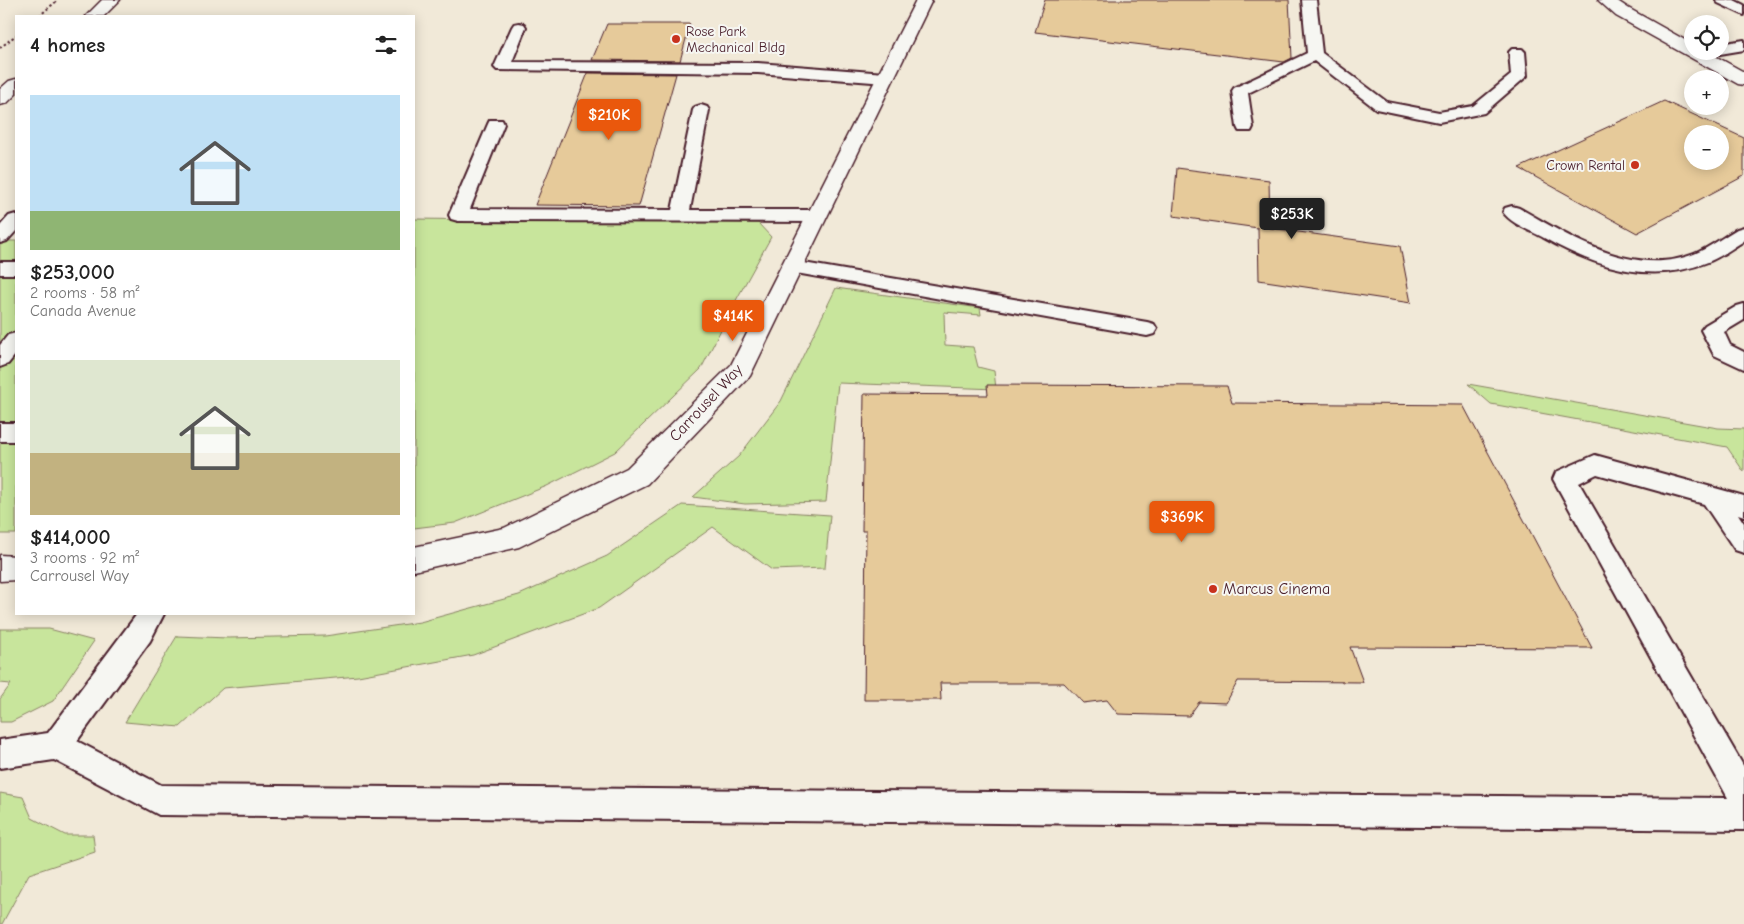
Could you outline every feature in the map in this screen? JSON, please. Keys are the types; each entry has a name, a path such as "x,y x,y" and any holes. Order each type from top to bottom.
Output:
{"street":[{"path":"95,15 112,0"},
{"name":"Carrousel Way","path":"415,559 509,539 637,476 741,370 924,0"},
{"path":"1606,0 1622,12 1684,45"},
{"path":"1711,60 1744,80"},
{"path":"0,99 15,85"},
{"path":"0,568 15,568"}],"lane":[{"path":"1309,0 1316,55 1382,106 1438,117 1478,110 1519,76 1517,52"},
{"path":"1723,0 1744,11"},
{"path":"519,27 502,67 758,68 885,78"},
{"path":"1729,47 1744,44"},
{"path":"1245,127 1240,91 1316,55"},
{"path":"680,216 701,110"},
{"path":"496,124 458,215 817,216"},
{"path":"1512,212 1574,246 1618,264 1646,269 1674,265 1700,258 1744,233"},
{"path":"0,268 15,268"},
{"path":"792,268 1147,328"},
{"path":"1744,311 1712,330 1722,350 1744,361"},
{"path":"0,359 15,341"},
{"path":"0,432 15,432"},
{"path":"1744,506 1595,464 1565,480 1744,798"},
{"path":"1712,497 1744,543"},
{"path":"56,746 140,633 150,615"},
{"path":"0,754 56,746 158,800 1744,814"}],"path":[{"path":"40,15 58,0"},
{"path":"0,48 15,36"}],"green space":[{"path":"415,219 758,223 771,237 701,369 615,452 547,486 455,523 415,528"},
{"path":"0,241 15,241 15,534 0,534"},
{"path":"836,288 980,308 981,315 944,312 945,345 973,347 978,367 994,371 996,389 838,383 826,502 745,504 693,497 739,456 781,401"},
{"path":"1468,384 1718,428 1744,429 1744,472 1727,447 1491,404"},
{"path":"682,505 830,515 825,568 772,570 713,527 599,608 473,655 358,676 223,688 180,727 125,722 177,636 228,638 325,636 420,622 519,595 607,556"},
{"path":"0,629 49,629 94,641 53,701 11,722 0,722 0,699 11,684 0,683"},
{"path":"0,793 23,797 32,818 65,835 93,835 95,852 29,874 2,924 0,924"}],"building":[{"path":"1045,0 1289,0 1292,58 1284,62 1035,32"},
{"path":"607,24 690,24 680,61 592,60"},
{"path":"588,73 676,74 639,206 535,205"},
{"name":"Crown Rental","path":"1664,101 1684,110 1684,115 1694,115 1716,125 1684,125 1684,170 1729,170 1729,131 1744,138 1744,176 1637,233 1519,168"},
{"path":"1177,168 1269,180 1270,228 1400,246 1411,303 1259,280 1258,228 1173,216"},
{"name":"Marcus Cinema","path":"987,385 1227,386 1232,403 1463,405 1592,648 1350,647 1363,682 1238,681 1226,703 1199,702 1189,716 1118,714 1107,700 1083,703 1064,683 940,683 941,700 864,700 866,531 862,531 864,394 988,395"}],"place":[{"name":"Rose Park Mechanical Bldg","path":"676,39"},
{"name":"Crown Rental","path":"1635,165"},
{"name":"Marcus Cinema","path":"1213,589"}]}
